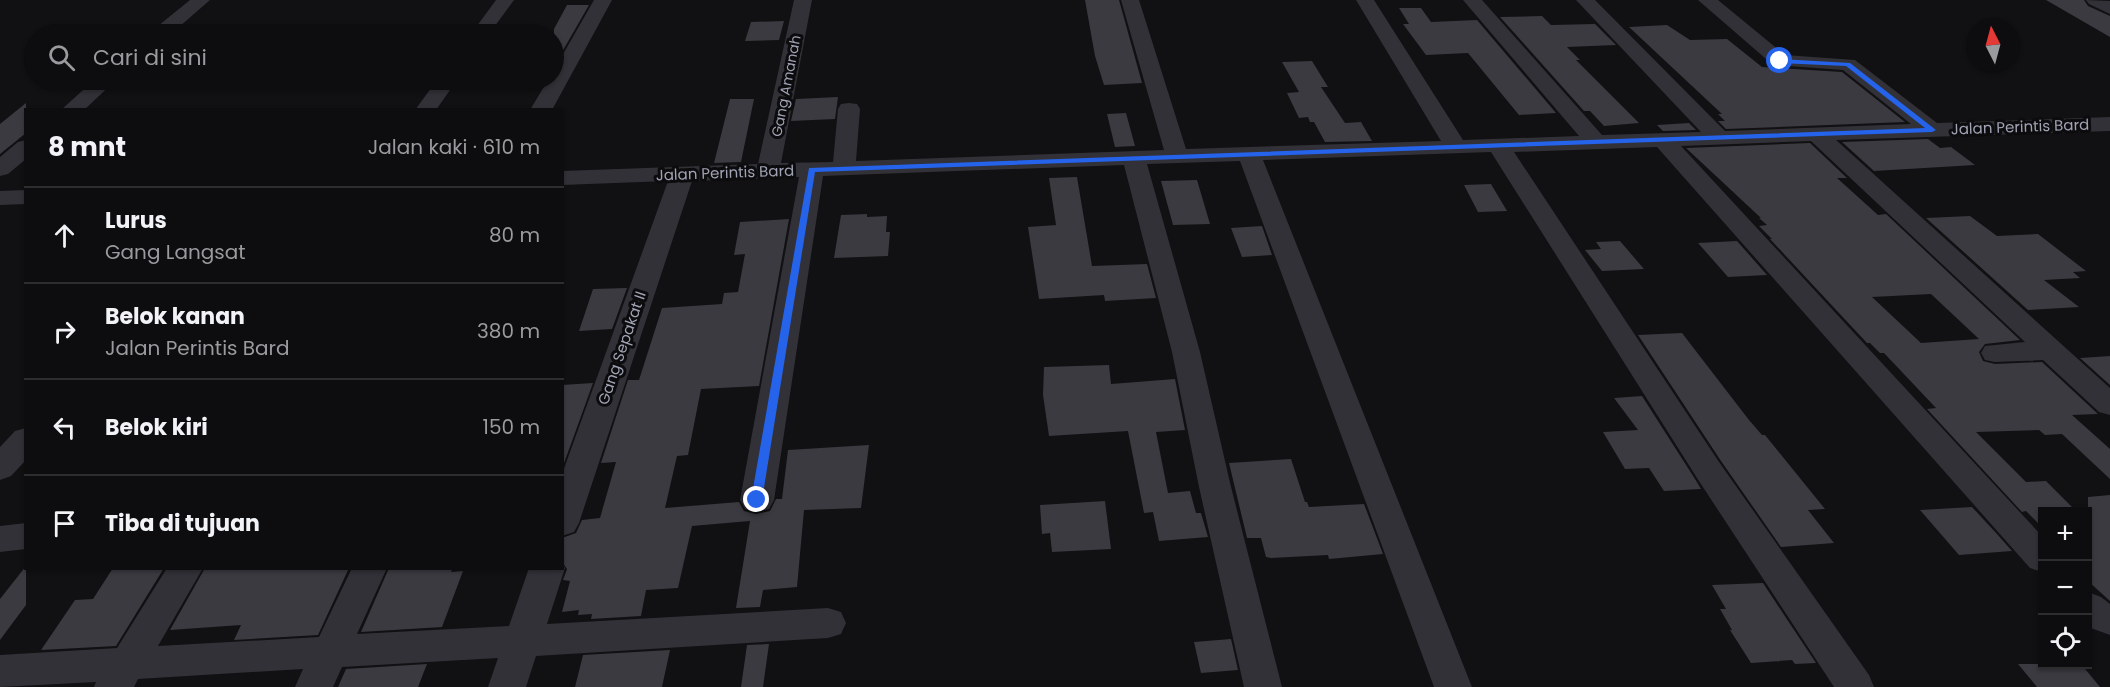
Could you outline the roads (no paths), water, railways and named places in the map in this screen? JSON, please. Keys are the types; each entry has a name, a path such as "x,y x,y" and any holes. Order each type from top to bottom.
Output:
{"street":[{"path":"172,24 201,0"},
{"path":"487,24 505,0"},
{"path":"564,69 603,0"},
{"name":"Gang Amanah","path":"768,171 803,0"},
{"path":"1130,0 1177,157"},
{"path":"1365,0 1456,147"},
{"path":"1472,0 1596,142"},
{"path":"1585,0 1720,138"},
{"path":"1707,0 1780,61 1848,64 1932,130"},
{"path":"2095,0 2110,8"},
{"path":"72,108 94,90"},
{"path":"426,108 440,90"},
{"path":"542,108 552,90"},
{"path":"844,168 849,109"},
{"name":"Jalan Perintis Bard","path":"564,178 2110,124"},
{"path":"1816,134 2110,405"},
{"path":"1663,140 2038,552"},
{"path":"1498,146 1708,471 1855,687"},
{"path":"0,169 24,149"},
{"path":"1249,154 1453,687"},
{"path":"1134,158 1186,352 1215,487 1263,687"},
{"path":"757,500 812,170"},
{"name":"Gang Sepakat II","path":"564,517 682,174"},
{"path":"0,198 24,197"},
{"path":"1995,353 2052,350"},
{"path":"0,468 24,441"},
{"path":"120,675 185,570"},
{"path":"314,687 369,570"},
{"path":"507,687 546,570"},
{"path":"2092,611 2110,620"},
{"path":"0,671 120,675 330,651 828,622"}]}
